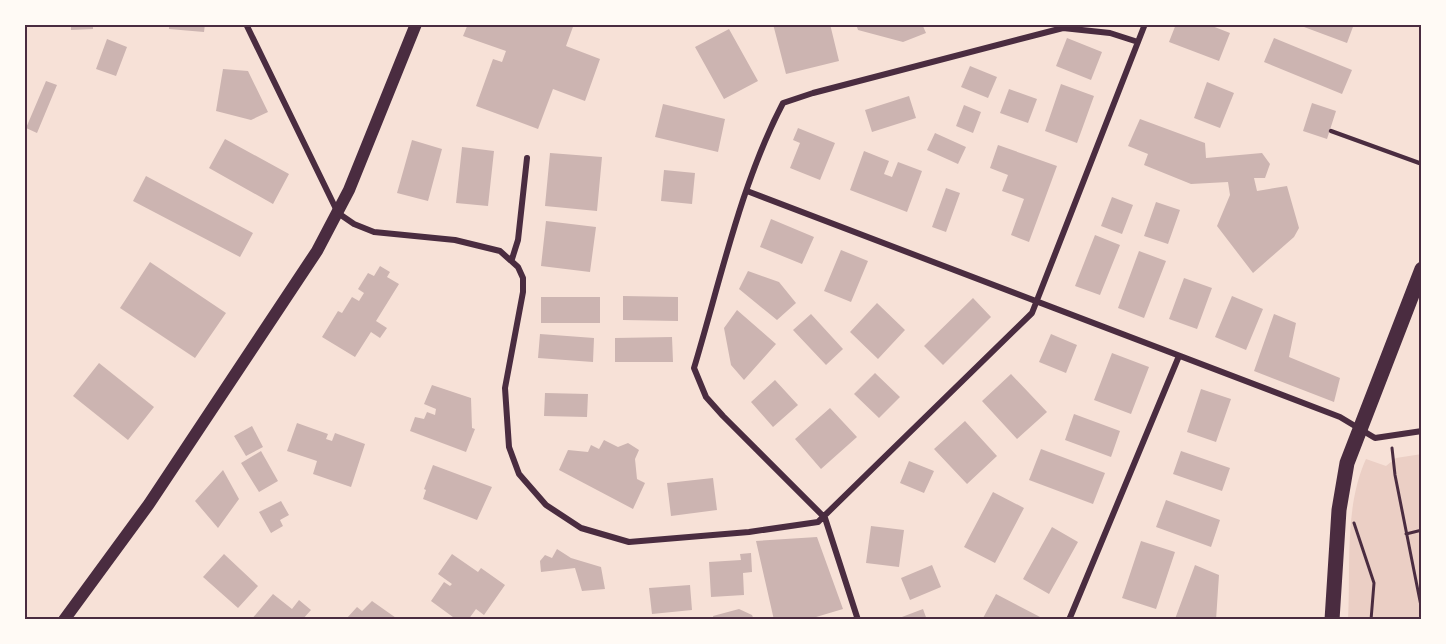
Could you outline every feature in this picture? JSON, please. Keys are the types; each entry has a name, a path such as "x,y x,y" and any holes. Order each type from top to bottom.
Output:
{"main road":[{"path":"64,620 149,504 298,283 338,213 375,130 416,24"},
{"path":"1332,620 1340,510 1347,463 1422,269"}],"street":[{"path":"246,24 338,213 369,231 474,243 500,250 518,267 524,283 505,388 509,447 519,474 546,505 581,528 629,542 799,527 825,518 1032,313 1145,24"},
{"path":"858,620 825,518 706,397 694,368 747,191 771,126 783,103 813,93 1063,28 1110,33 1138,42"},
{"path":"512,259 518,240 526,158"},
{"path":"747,191 1340,417 1370,436 1391,437 1422,431"},
{"path":"1069,620 1179,356"}],"lane":[{"path":"1331,131 1422,164"}],"path":[{"path":"1391,437 1395,475 1422,611"},
{"path":"1340,510 1352,519 1374,583 1371,620"},
{"path":"1406,534 1422,530"}],"shaded area":[{"path":"1422,454 1422,620 1348,620 1351,517 1354,497 1366,459 1386,466 1396,458"}],"building":[{"path":"71,24 93,24 93,29 71,30"},
{"path":"169,24 205,24 204,32 169,29"},
{"path":"468,24 533,24 541,27 542,24 574,24 566,46 600,59 585,101 553,89 538,129 476,106 493,59 502,62 506,51 463,36"},
{"path":"773,24 830,24 839,61 786,74"},
{"path":"856,24 922,24 926,33 903,42 858,30"},
{"path":"1176,24 1207,24 1230,33 1219,61 1169,42"},
{"path":"1296,24 1354,24 1347,43"},
{"path":"729,29 758,81 724,99 695,47"},
{"path":"1067,38 1102,52 1091,80 1056,66"},
{"path":"1274,38 1352,70 1342,94 1264,62"},
{"path":"107,39 127,47 116,76 96,69"},
{"path":"970,66 997,77 988,98 961,87"},
{"path":"223,69 248,71 268,112 251,120 216,111"},
{"path":"46,81 57,85 37,133 26,128"},
{"path":"1207,82 1234,93 1220,128 1194,118"},
{"path":"1061,84 1094,96 1077,143 1045,131"},
{"path":"1009,89 1037,99 1028,123 1000,113"},
{"path":"909,96 916,118 872,132 865,110"},
{"path":"1312,103 1336,111 1327,139 1303,131"},
{"path":"663,104 725,119 718,152 655,137"},
{"path":"964,105 981,112 973,133 956,126"},
{"path":"1140,119 1205,143 1206,158 1262,153 1270,164 1265,178 1254,178 1257,191 1287,186 1299,228 1294,237 1253,273 1217,226 1230,195 1228,182 1191,184 1144,165 1148,154 1128,146"},
{"path":"798,128 835,143 820,180 790,168 800,143 793,140"},
{"path":"935,133 966,147 958,164 927,150"},
{"path":"225,139 289,174 273,204 209,168"},
{"path":"412,140 442,149 428,201 397,193"},
{"path":"998,145 1057,166 1029,242 1011,235 1024,199 1002,191 1008,175 990,168"},
{"path":"462,147 494,151 488,206 456,203"},
{"path":"864,151 889,161 884,174 892,177 898,162 922,171 907,212 850,190"},
{"path":"550,153 602,157 597,211 545,206"},
{"path":"664,170 695,173 692,204 661,201"},
{"path":"146,176 253,233 240,257 133,201"},
{"path":"946,188 960,193 946,232 932,227"},
{"path":"1112,197 1133,205 1122,234 1101,226"},
{"path":"1156,202 1180,210 1168,244 1144,236"},
{"path":"771,219 814,237 802,264 760,247"},
{"path":"546,221 596,227 590,272 541,266"},
{"path":"1095,235 1120,245 1100,295 1075,286"},
{"path":"841,250 868,261 851,302 824,291"},
{"path":"1139,251 1166,261 1144,318 1118,308"},
{"path":"150,262 226,313 195,358 120,308"},
{"path":"380,266 390,272 387,277 399,284 376,321 387,328 380,338 371,332 355,357 322,337 338,311 342,313 352,297 359,301 364,293 358,289 368,273 374,276"},
{"path":"748,271 779,282 796,303 777,320 739,289"},
{"path":"1184,278 1212,288 1197,329 1169,319"},
{"path":"623,296 678,297 678,321 623,320"},
{"path":"1232,296 1263,309 1246,350 1215,337"},
{"path":"541,297 600,297 600,323 541,323"},
{"path":"973,298 991,317 943,365 924,346"},
{"path":"877,303 905,330 878,359 850,332"},
{"path":"737,310 776,344 744,380 731,365 724,328"},
{"path":"811,314 843,349 826,365 793,330"},
{"path":"1274,314 1296,323 1289,357 1340,378 1334,402 1254,371"},
{"path":"540,334 594,338 593,362 538,358"},
{"path":"1051,334 1077,345 1066,373 1039,362"},
{"path":"672,337 673,362 615,362 615,338"},
{"path":"1112,353 1149,367 1131,414 1094,400"},
{"path":"99,363 154,407 128,440 73,396"},
{"path":"875,373 900,397 879,418 854,394"},
{"path":"1011,374 1047,412 1017,439 982,401"},
{"path":"775,380 798,405 773,427 751,402"},
{"path":"432,385 471,398 472,428 475,429 466,452 410,431 415,417 424,419 427,412 435,415 436,409 424,404"},
{"path":"1201,389 1231,399 1216,442 1187,432"},
{"path":"545,393 588,394 587,417 544,416"},
{"path":"830,408 857,437 821,469 795,439"},
{"path":"1074,414 1120,431 1111,457 1065,440"},
{"path":"965,421 997,456 967,484 934,449"},
{"path":"297,423 328,434 326,439 332,441 335,433 365,444 351,487 313,474 317,461 287,451"},
{"path":"252,426 263,447 246,456 234,436"},
{"path":"604,440 618,447 628,443 639,450 635,459 637,479 645,483 633,509 559,470 568,450 588,452 591,445 599,449"},
{"path":"1041,449 1105,473 1093,504 1029,480"},
{"path":"261,451 278,481 259,492 241,463"},
{"path":"1181,451 1230,468 1222,491 1173,474"},
{"path":"909,461 934,471 924,493 900,483"},
{"path":"433,465 492,487 477,520 423,499 426,490 424,489"},
{"path":"223,470 239,499 218,528 195,501"},
{"path":"713,478 717,510 671,516 667,483"},
{"path":"993,492 1024,508 995,563 964,547"},
{"path":"1166,500 1220,520 1211,547 1156,527"},
{"path":"281,501 289,515 280,520 283,526 271,533 259,512"},
{"path":"871,526 904,530 899,567 866,563"},
{"path":"1052,527 1078,542 1049,594 1023,579"},
{"path":"817,537 843,609 806,620 774,620 756,541"},
{"path":"1141,541 1175,552 1156,609 1122,598"},
{"path":"557,549 571,558 601,567 605,589 582,591 575,568 541,572 540,561 545,555 552,558"},
{"path":"751,553 752,572 743,573 744,595 711,597 709,562 741,560 740,554"},
{"path":"224,554 258,586 238,608 203,577"},
{"path":"452,554 478,572 481,568 505,585 484,615 476,609 468,620 457,620 431,601 444,582 450,586 452,584 438,574"},
{"path":"932,565 941,587 910,600 901,578"},
{"path":"1195,565 1219,575 1216,620 1175,619"},
{"path":"690,585 692,610 652,614 649,588"},
{"path":"273,594 292,609 299,600 311,610 302,620 251,620"},
{"path":"996,594 1042,618 1041,620 982,620"},
{"path":"372,601 399,620 347,618 357,607 362,611"},
{"path":"739,609 752,615 754,620 714,620 713,616"},
{"path":"923,609 927,620 894,620"}]}
